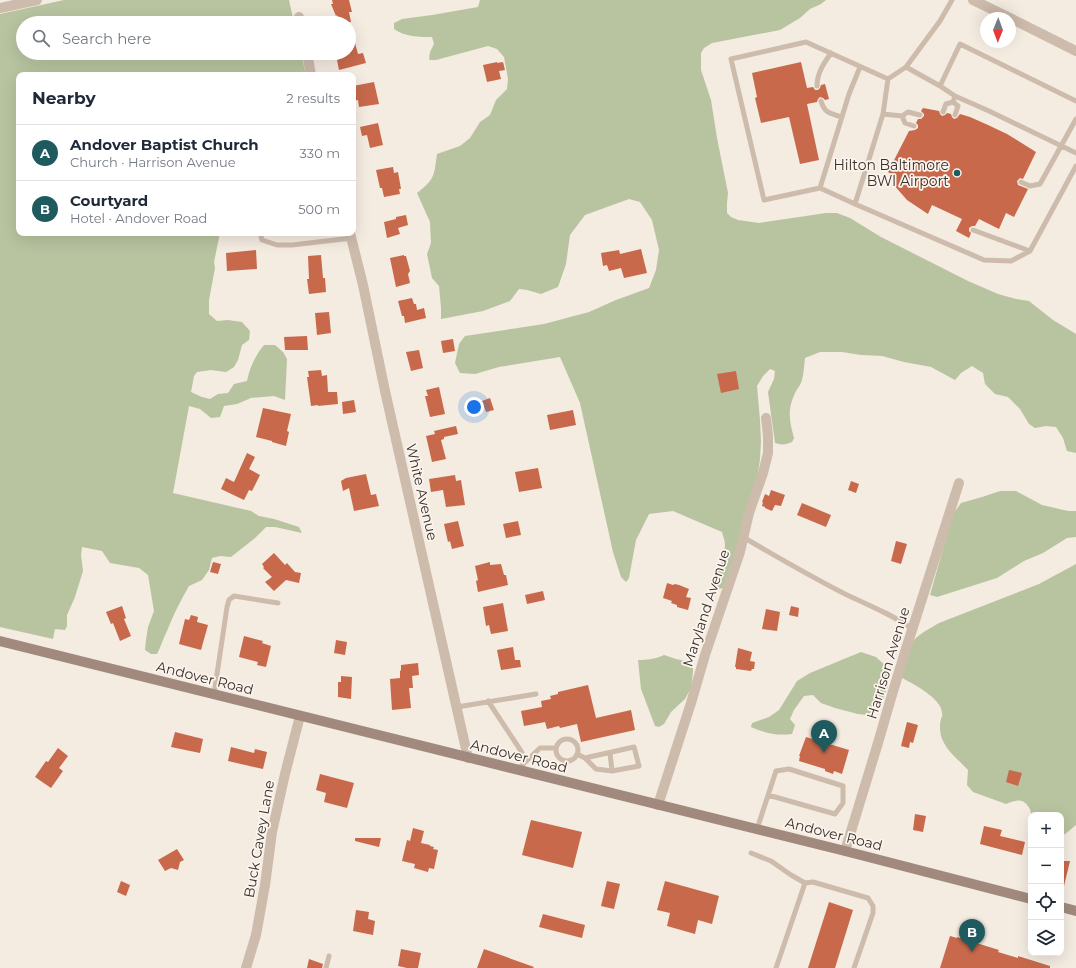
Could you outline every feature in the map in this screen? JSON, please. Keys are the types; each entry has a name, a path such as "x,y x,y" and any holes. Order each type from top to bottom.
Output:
{"street":[{"path":"0,8 37,0"},
{"path":"973,0 998,12"},
{"path":"1016,21 1076,51"},
{"path":"308,60 310,72"},
{"name":"White Avenue","path":"351,236 364,285 385,391 468,758"},
{"name":"Maryland Avenue","path":"658,805 705,655 740,552 749,513 768,453 766,418"},
{"name":"Harrison Avenue","path":"846,851 912,629 959,483"},
{"name":"Andover Road","path":"0,641 846,851 1028,898"},
{"name":"Buck Cavey Lane","path":"246,968 256,935 265,885 272,832 300,716"},
{"path":"1064,908 1076,911"}],"lane":[{"path":"855,204 883,114 888,79 906,67 940,20 952,0"},
{"path":"888,79 806,42 731,59 764,200 820,188 984,260 1011,261 1030,251 1076,166"},
{"path":"940,86 960,44 1076,100"},
{"path":"817,86 817,79 831,53"},
{"path":"820,188 849,94 860,66"},
{"path":"906,67 955,96 1062,145 1076,153"},
{"path":"953,102 955,96"},
{"path":"821,101 824,109 828,113 842,117"},
{"path":"943,112 946,104 953,102"},
{"path":"953,102 958,106 954,115"},
{"path":"883,114 902,116 908,112 920,115"},
{"path":"902,116 905,123 914,126"},
{"path":"1021,182 1030,186 1040,184 1076,119"},
{"path":"973,230 1030,251"},
{"path":"261,236 262,240 277,245 292,245 351,236"},
{"path":"743,537 783,561 902,621 912,629"},
{"path":"214,694 229,600 234,596 278,603"},
{"path":"456,707 536,694"},
{"path":"488,701 526,761"},
{"path":"568,739 572,741 578,748 577,754 572,760 565,761 558,756 556,748 558,743 562,740 568,739"},
{"path":"577,754 585,758 596,769 612,771 639,766 634,747 585,758"},
{"path":"517,770 540,748 556,748"},
{"path":"610,753 612,771"},
{"path":"757,829 768,795 776,771 789,769 843,786 843,803 835,814 768,795"},
{"path":"751,853 771,861 805,883 813,882 868,898 873,906 873,913 854,968"},
{"path":"776,968 805,883"},
{"path":"326,968 329,956"}],"green space":[{"path":"64,0 289,0 292,16 16,16 16,60 303,60 305,72 16,72 16,236 219,236 214,262 215,268 209,300 209,314 217,321 228,320 242,322 250,331 249,340 242,345 238,360 234,367 226,372 211,370 197,372 194,376 191,392 210,399 218,394 228,393 234,384 247,381 253,362 264,345 275,345 283,352 287,359 285,400 274,396 251,398 237,404 224,406 220,417 211,418 200,409 189,406 173,493 251,511 259,516 299,527 302,533 275,527 266,527 231,557 220,556 212,558 209,570 202,580 189,586 174,613 157,654 151,654 145,650 148,627 154,611 148,575 139,568 110,563 102,551 82,547 81,555 83,571 75,597 67,615 67,626 65,630 55,629 53,639 0,627 0,14"},
{"path":"480,0 826,0 810,9 800,18 780,30 712,43 704,48 701,53 701,70 711,100 728,193 727,213 731,217 738,220 759,223 826,213 837,213 850,218 881,237 968,281 998,294 1029,301 1053,320 1076,334 1076,453 1067,451 1063,438 1056,427 1046,426 1035,428 1029,424 1020,409 1008,397 995,394 985,384 983,373 972,366 961,373 955,380 931,367 882,356 842,352 820,352 805,358 802,380 791,403 790,420 794,438 792,442 788,444 775,443 768,392 774,379 775,371 770,369 763,376 757,386 761,441 757,480 739,544 723,588 718,589 714,583 725,550 722,532 673,511 649,514 636,540 629,578 626,582 621,577 613,552 580,403 560,357 499,367 475,374 460,373 455,363 459,344 465,336 544,324 589,312 649,288 656,270 659,250 652,220 640,202 629,199 585,215 570,235 566,264 558,287 541,294 519,289 510,301 483,311 441,319 439,286 432,278 427,254 431,243 430,222 417,193 433,176 437,154 460,146 470,138 480,122 490,115 496,100 507,89 508,79 504,57 497,49 488,46 436,60 429,60 430,52 434,44 432,37 417,37 403,34 394,29 394,23 402,19 478,7"},
{"path":"1000,491 1016,491 1042,505 1068,511 1076,511 1076,537 1067,538 1043,553 1024,561 997,578 937,597 930,595 953,514 961,503"},
{"path":"1076,564 1076,825 1064,834 1064,812 1031,812 1026,803 1023,801 1018,800 1006,804 973,792 967,785 968,770 949,751 943,741 940,728 942,716 941,708 933,697 902,678 913,642 924,632 939,623 1039,584"},
{"path":"861,652 876,657 888,668 888,686 883,700 872,713 866,715 858,714 821,703 813,695 804,696 794,710 790,719 795,725 792,734 771,734 751,727 752,723 769,717 779,710 797,681 810,673"},
{"path":"664,655 690,662 693,664 693,672 691,688 685,699 671,712 664,724 659,727 655,726 641,689 638,660 651,659"}],"building":[{"path":"332,0 349,0 352,12 349,12 350,16 336,16 331,4 333,4"},
{"path":"356,47 358,54 363,53 366,63 339,70 337,60 356,60"},
{"path":"503,62 505,70 499,71 501,79 487,82 483,65"},
{"path":"801,62 807,88 813,87 815,90 818,90 821,85 825,84 829,99 825,100 820,97 817,102 807,104 819,160 800,164 789,117 761,123 755,98 757,97 752,73"},
{"path":"374,82 379,104 359,107 358,100 356,100 356,85"},
{"name":"Hilton Baltimore BWI Airport","path":"923,108 939,111 942,116 947,113 951,114 954,119 960,114 970,117 1007,134 1036,152 1023,179 1020,178 1017,181 1018,185 1028,189 1014,217 1006,213 999,229 979,219 975,226 969,228 971,233 969,238 956,231 962,219 932,205 928,214 907,200 889,178 891,174 888,172 909,131 918,128 916,123 918,119 921,119 924,116 921,111"},
{"path":"378,123 383,145 370,148 367,135 362,136 360,127"},
{"path":"393,167 394,173 398,172 401,189 399,189 400,194 384,197 382,188 380,188 376,170"},
{"path":"406,215 408,225 398,228 400,234 387,238 384,222"},
{"path":"641,249 647,273 624,278 621,268 609,271 607,265 603,266 601,253 619,250 620,254"},
{"path":"256,250 257,269 227,271 226,253"},
{"path":"321,255 326,292 309,294 307,279 309,279 308,256"},
{"path":"404,255 406,256 410,271 408,274 410,283 396,287 390,258"},
{"path":"412,298 414,304 416,304 417,310 424,308 426,318 405,323 398,301"},
{"path":"329,312 331,333 317,335 315,313"},
{"path":"307,336 308,350 285,350 284,337"},
{"path":"453,339 455,351 443,353 441,341"},
{"path":"419,350 423,368 411,371 406,352"},
{"path":"321,370 322,376 327,375 328,392 337,392 338,404 311,406 307,377 309,377 308,371"},
{"path":"736,371 739,389 721,393 717,374"},
{"path":"439,387 445,414 430,417 425,396 428,396 426,390"},
{"path":"490,398 494,410 486,412 482,401"},
{"path":"354,400 356,412 343,414 342,402"},
{"path":"263,408 291,414 287,431 289,432 286,446 256,437"},
{"path":"573,410 576,425 550,430 547,415"},
{"path":"456,426 458,434 444,437 444,439 441,440 446,459 432,462 426,436 435,434 434,431"},
{"path":"247,453 255,457 249,469 260,475 252,491 249,490 244,500 221,489 226,478 234,482"},
{"path":"538,468 542,488 519,492 515,472"},
{"path":"366,474 371,495 376,494 379,506 354,511 349,488 343,491 341,481 346,478"},
{"path":"455,475 456,481 461,480 465,505 446,507 443,490 431,492 429,479"},
{"path":"851,481 859,484 856,493 848,490"},
{"path":"771,490 785,495 781,506 775,505 772,511 762,506 765,494 769,496"},
{"path":"802,503 831,515 826,527 797,515"},
{"path":"458,521 464,546 452,549 450,541 448,542 444,524"},
{"path":"518,521 521,535 506,538 503,524"},
{"path":"896,541 907,544 901,564 891,561"},
{"path":"274,553 285,565 287,563 295,572 301,573 299,583 286,580 274,591 265,582 272,577 263,568 264,567 262,564"},
{"path":"213,562 221,564 218,574 210,572"},
{"path":"490,562 490,565 501,564 504,575 506,575 508,585 478,592 476,581 478,580 475,566"},
{"path":"667,583 679,585 689,589 686,597 691,598 688,610 677,607 677,605 671,603 672,601 663,598"},
{"path":"543,591 545,600 527,604 525,595"},
{"path":"503,603 508,631 491,634 489,625 486,626 483,607"},
{"path":"122,606 126,618 124,619 131,636 120,641 113,623 111,624 106,612"},
{"path":"791,606 799,608 798,617 789,615"},
{"path":"766,609 780,612 777,631 762,629"},
{"path":"191,615 198,617 197,622 208,625 201,650 179,644 185,619 189,620"},
{"path":"244,636 263,641 262,643 271,646 266,667 257,665 258,662 239,657"},
{"path":"336,640 347,642 345,655 334,653"},
{"path":"513,647 515,660 520,660 521,667 501,670 497,650"},
{"path":"738,648 752,652 750,661 755,662 754,669 751,671 736,669"},
{"path":"418,663 419,675 412,676 413,688 409,688 411,708 392,710 390,679 400,678 401,665"},
{"path":"341,676 352,677 351,699 338,697 338,682 341,682"},
{"path":"588,685 596,718 631,710 635,730 581,742 577,724 547,729 545,722 524,726 521,711 542,707 541,701 551,699 550,696 558,694 558,692"},
{"path":"907,722 918,725 913,743 910,742 909,748 901,746"},
{"path":"175,732 203,739 200,753 171,747"},
{"path":"806,737 849,750 842,774 834,771 833,774 825,771 825,769 799,761 799,756"},
{"path":"231,747 254,753 255,749 267,752 263,769 228,761"},
{"path":"58,748 68,756 59,768 63,771 51,788 35,777 46,761 48,762"},
{"path":"1009,770 1022,773 1018,786 1006,782"},
{"path":"320,774 354,783 347,808 324,802 326,793 316,790"},
{"path":"915,814 926,816 923,832 913,830"},
{"path":"531,820 582,832 573,868 522,855"},
{"path":"984,826 1002,830 1000,836 1025,842 1022,855 980,844"},
{"path":"413,828 424,831 421,843 430,845 434,847 433,849 438,850 434,869 429,868 428,872 414,868 415,864 402,861 407,840 410,841"},
{"path":"355,838 381,838 379,847 355,841"},
{"path":"177,849 184,860 180,862 178,870 171,868 165,871 158,860"},
{"path":"1064,861 1070,861 1064,886"},
{"path":"121,881 130,885 126,896 117,892"},
{"path":"607,881 620,884 614,909 601,906"},
{"path":"665,881 719,896 712,924 698,920 695,934 667,926 670,913 657,910"},
{"path":"829,902 853,910 835,968 808,968"},
{"path":"356,910 369,912 368,919 375,921 373,935 353,931"},
{"path":"543,914 585,925 582,938 539,927"},
{"path":"950,936 999,950 998,952 1018,958 1018,956 1050,966 1050,968 940,968"},
{"path":"401,949 421,953 418,968 398,966"},
{"path":"484,949 534,967 477,968"},
{"path":"309,959 323,964 322,968 307,968"}],"place":[{"name":"Hilton Baltimore BWI Airport","path":"957,173"},
{"name":"Andover Baptist Church","path":"824,753"},
{"name":"Courtyard","path":"972,952"}]}
